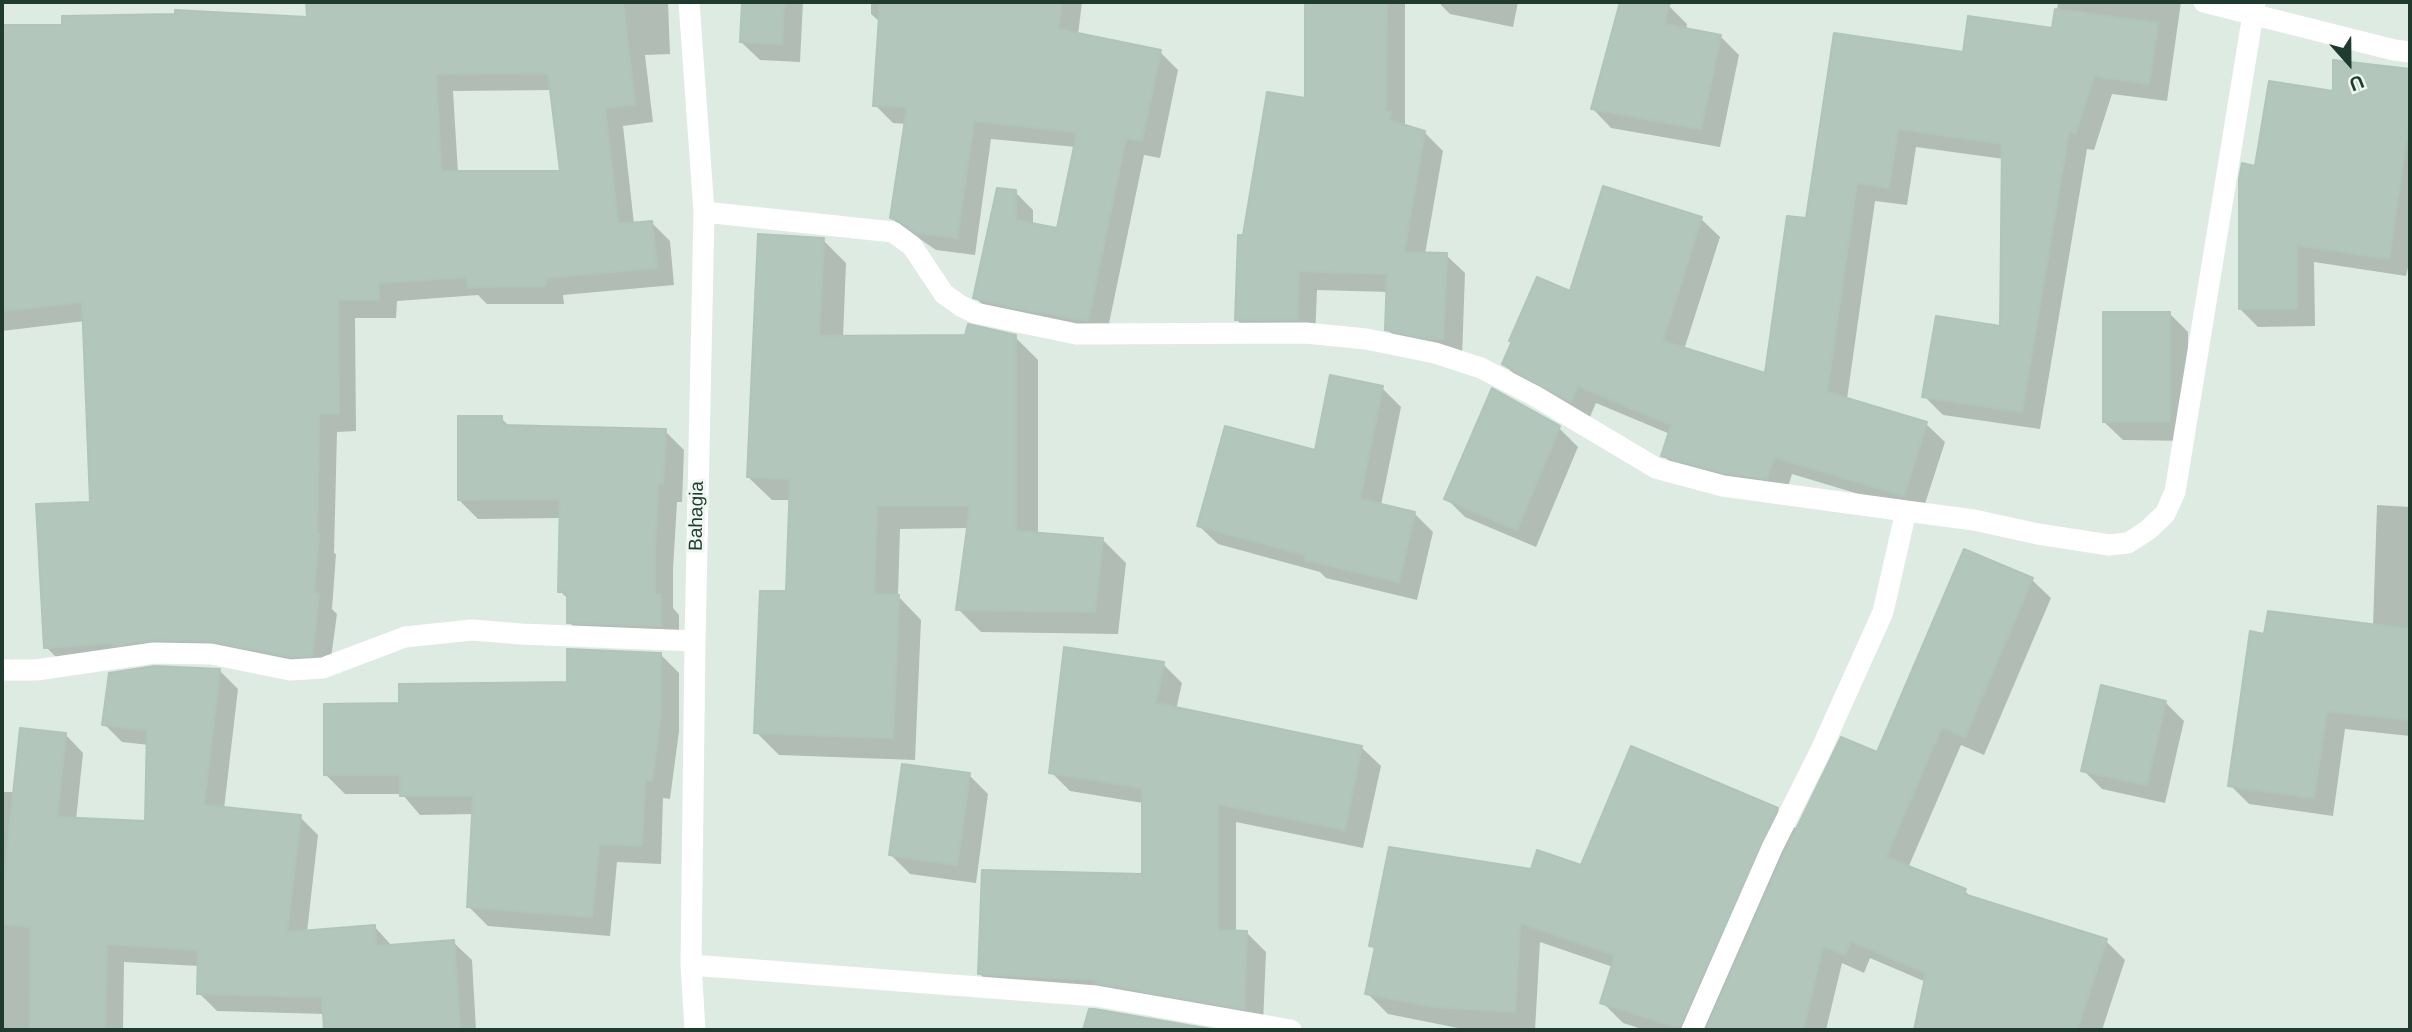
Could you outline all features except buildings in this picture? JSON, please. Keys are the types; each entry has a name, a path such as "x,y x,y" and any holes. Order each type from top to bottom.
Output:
{"street":[{"name":"Bahagia","path":"689,2 704,212 691,965 695,1030"},
{"path":"2204,2 2255,8 2394,50 2410,52"},
{"path":"704,212 893,232 912,246 944,293 975,313 1076,334 1306,333 1366,339 1435,353 1480,368 1656,468 1723,486 1951,516 2109,545 2128,543 2148,530 2165,514 2175,492 2255,8"},
{"path":"1692,1030 1772,848 1820,752 1883,612 1906,511"},
{"path":"2,670 36,670 154,653 211,654 290,670 323,668 405,637 472,630 695,641"},
{"path":"691,965 1096,996 1291,1030"}]}
